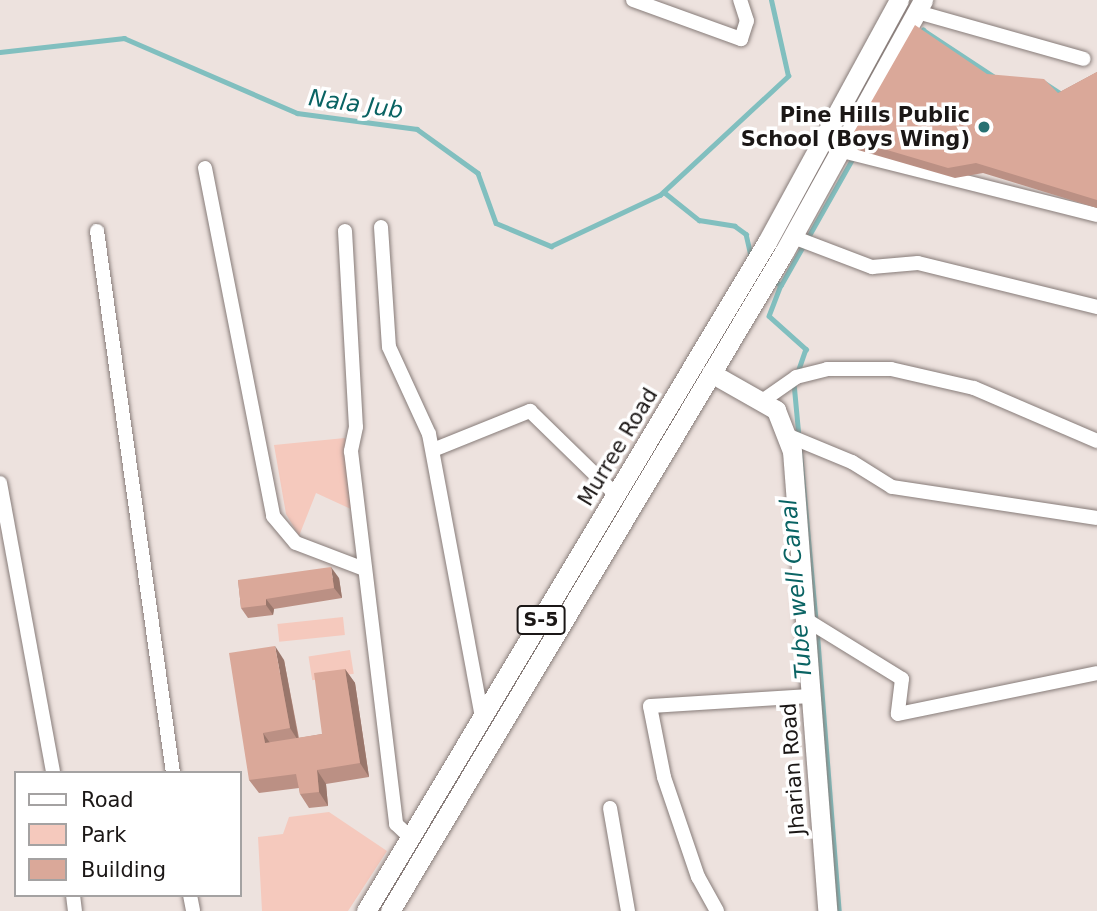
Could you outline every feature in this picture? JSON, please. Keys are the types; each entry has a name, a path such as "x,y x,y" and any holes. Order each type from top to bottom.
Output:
{"main road":[{"name":"Murree Road","path":"781,244 844,101 899,0"},
{"name":"Murree Road","path":"390,911 589,559 616,495 842,151 864,110 906,46 920,6"},
{"path":"844,101 864,110"},
{"name":"Murree Road","path":"366,911 482,716 711,373 724,333"},
{"path":"711,373 765,399"},
{"name":"Jharian Road","path":"765,399 789,436 827,911"}],"street":[{"path":"633,0 741,39 747,21 740,0"},
{"path":"920,6 1084,59"},
{"path":"842,151 1097,215"},
{"path":"205,168 274,516 296,543 364,569"},
{"path":"381,227 389,347 433,450 482,716"},
{"path":"345,230 356,427 351,451 396,824 409,836"},
{"path":"97,231 173,771"},
{"path":"781,244 872,267 918,263 1097,307"},
{"path":"765,399 796,377 827,369 891,369 974,388 1097,441"},
{"path":"433,450 530,411 616,495"},
{"path":"789,436 852,462 892,487 1097,518"},
{"path":"0,483 53,771"},
{"path":"805,618 902,680 898,714 1097,673"},
{"path":"718,911 698,877 664,777 650,706 811,696"},
{"path":"610,808 628,911"}],"green space":[{"path":"345,438 353,510 316,493 299,536 286,514 274,445"},
{"path":"343,617 345,635 279,642 277,624"},
{"path":"350,650 354,674 312,680 309,657"},
{"path":"329,812 387,851 348,911 262,911 258,837 283,834 289,817"}],"building":[{"name":"Pine Hills Public School (Boys Wing)","path":"915,25 987,74 1044,79 1058,93 1097,72 1097,200 976,163 948,168 850,139"},
{"path":"331,567 334,588 266,599 266,605 241,608 238,580"},
{"path":"275,646 290,728 263,733 265,743 322,734 314,673 345,669 360,763 317,770 319,792 300,794 296,774 249,780 229,653"}],"waterway":[{"name":"Nala Jub","path":"0,52 124,38 297,113 417,129 478,173 496,223 551,246 660,195 788,76 771,0"},
{"path":"920,35 923,30 993,76"},
{"path":"1043,82 1063,95"},
{"path":"774,281 781,285 854,156"},
{"path":"664,192 699,220 735,226 746,234 751,256"},
{"name":"Tube well Canal","path":"781,285 769,316 806,349 797,375"},
{"name":"Tube well Canal","path":"794,383 816,621"},
{"name":"Tube well Canal","path":"817,629 839,911"}],"place":[{"name":"Pine Hills Public School (Boys Wing)","path":"984,127"}]}
